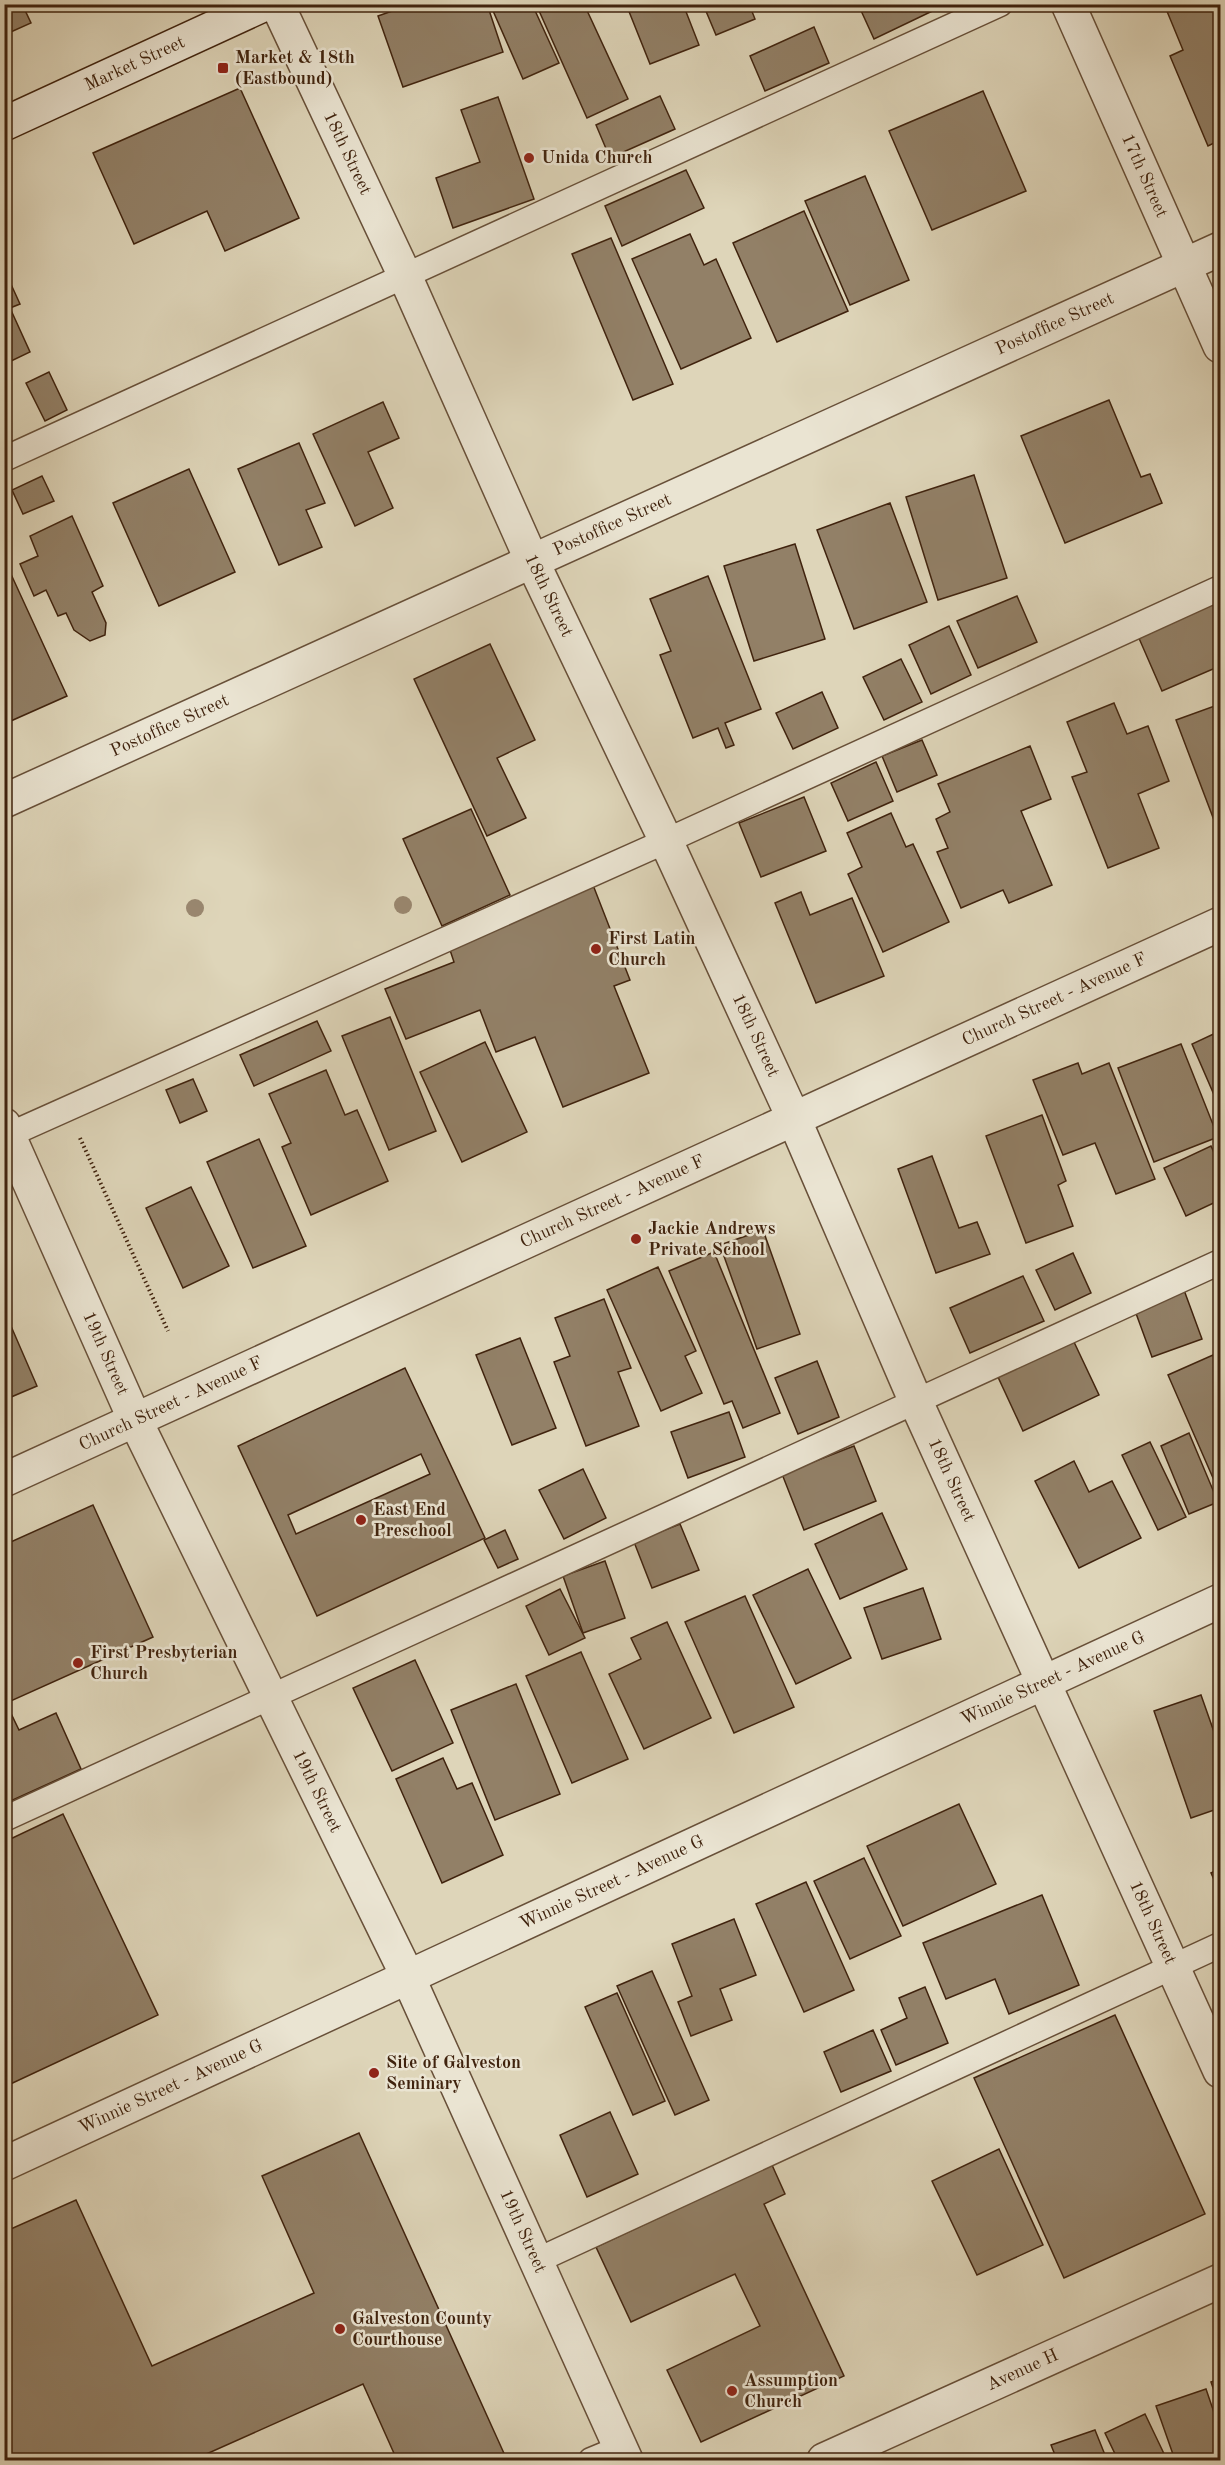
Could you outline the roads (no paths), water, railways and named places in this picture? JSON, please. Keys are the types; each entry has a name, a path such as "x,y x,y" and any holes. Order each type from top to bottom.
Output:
{"street":[{"name":"Market Street","path":"4,123 265,4"},
{"name":"18th Street","path":"277,4 405,276 532,561 666,841 794,1119 916,1402 1221,2071"},
{"name":"17th Street","path":"1068,4 1221,346"},
{"name":"Postoffice Street","path":"4,801 1221,249"},
{"name":"Church Street - Avenue F","path":"4,1480 1221,924"},
{"name":"19th Street","path":"6,1132 135,1420 408,1977 536,2261 613,2456"},
{"name":"Winnie Street - Avenue G","path":"4,2164 1221,1601"},
{"name":"Avenue H","path":"824,2460 1221,2281"}],"lane":[{"path":"4,459 1000,4"},
{"path":"6,1132 666,841 1221,588"},
{"path":"4,1819 1221,1262"},
{"path":"536,2261 1221,1945"}],"place":[{"name":"Market & 18th (Eastbound)","path":"223,68"},
{"name":"Unida Church","path":"529,158"},
{"name":"First Latin Church","path":"596,949"},
{"name":"Jackie Andrews Private School","path":"636,1239"},
{"name":"East End Preschool","path":"361,1520"},
{"name":"First Presbyterian Church","path":"78,1663"},
{"name":"Site of Galveston Seminary","path":"374,2073"},
{"name":"Galveston County Courthouse","path":"340,2329"},
{"name":"Assumption Church","path":"732,2391"}]}
